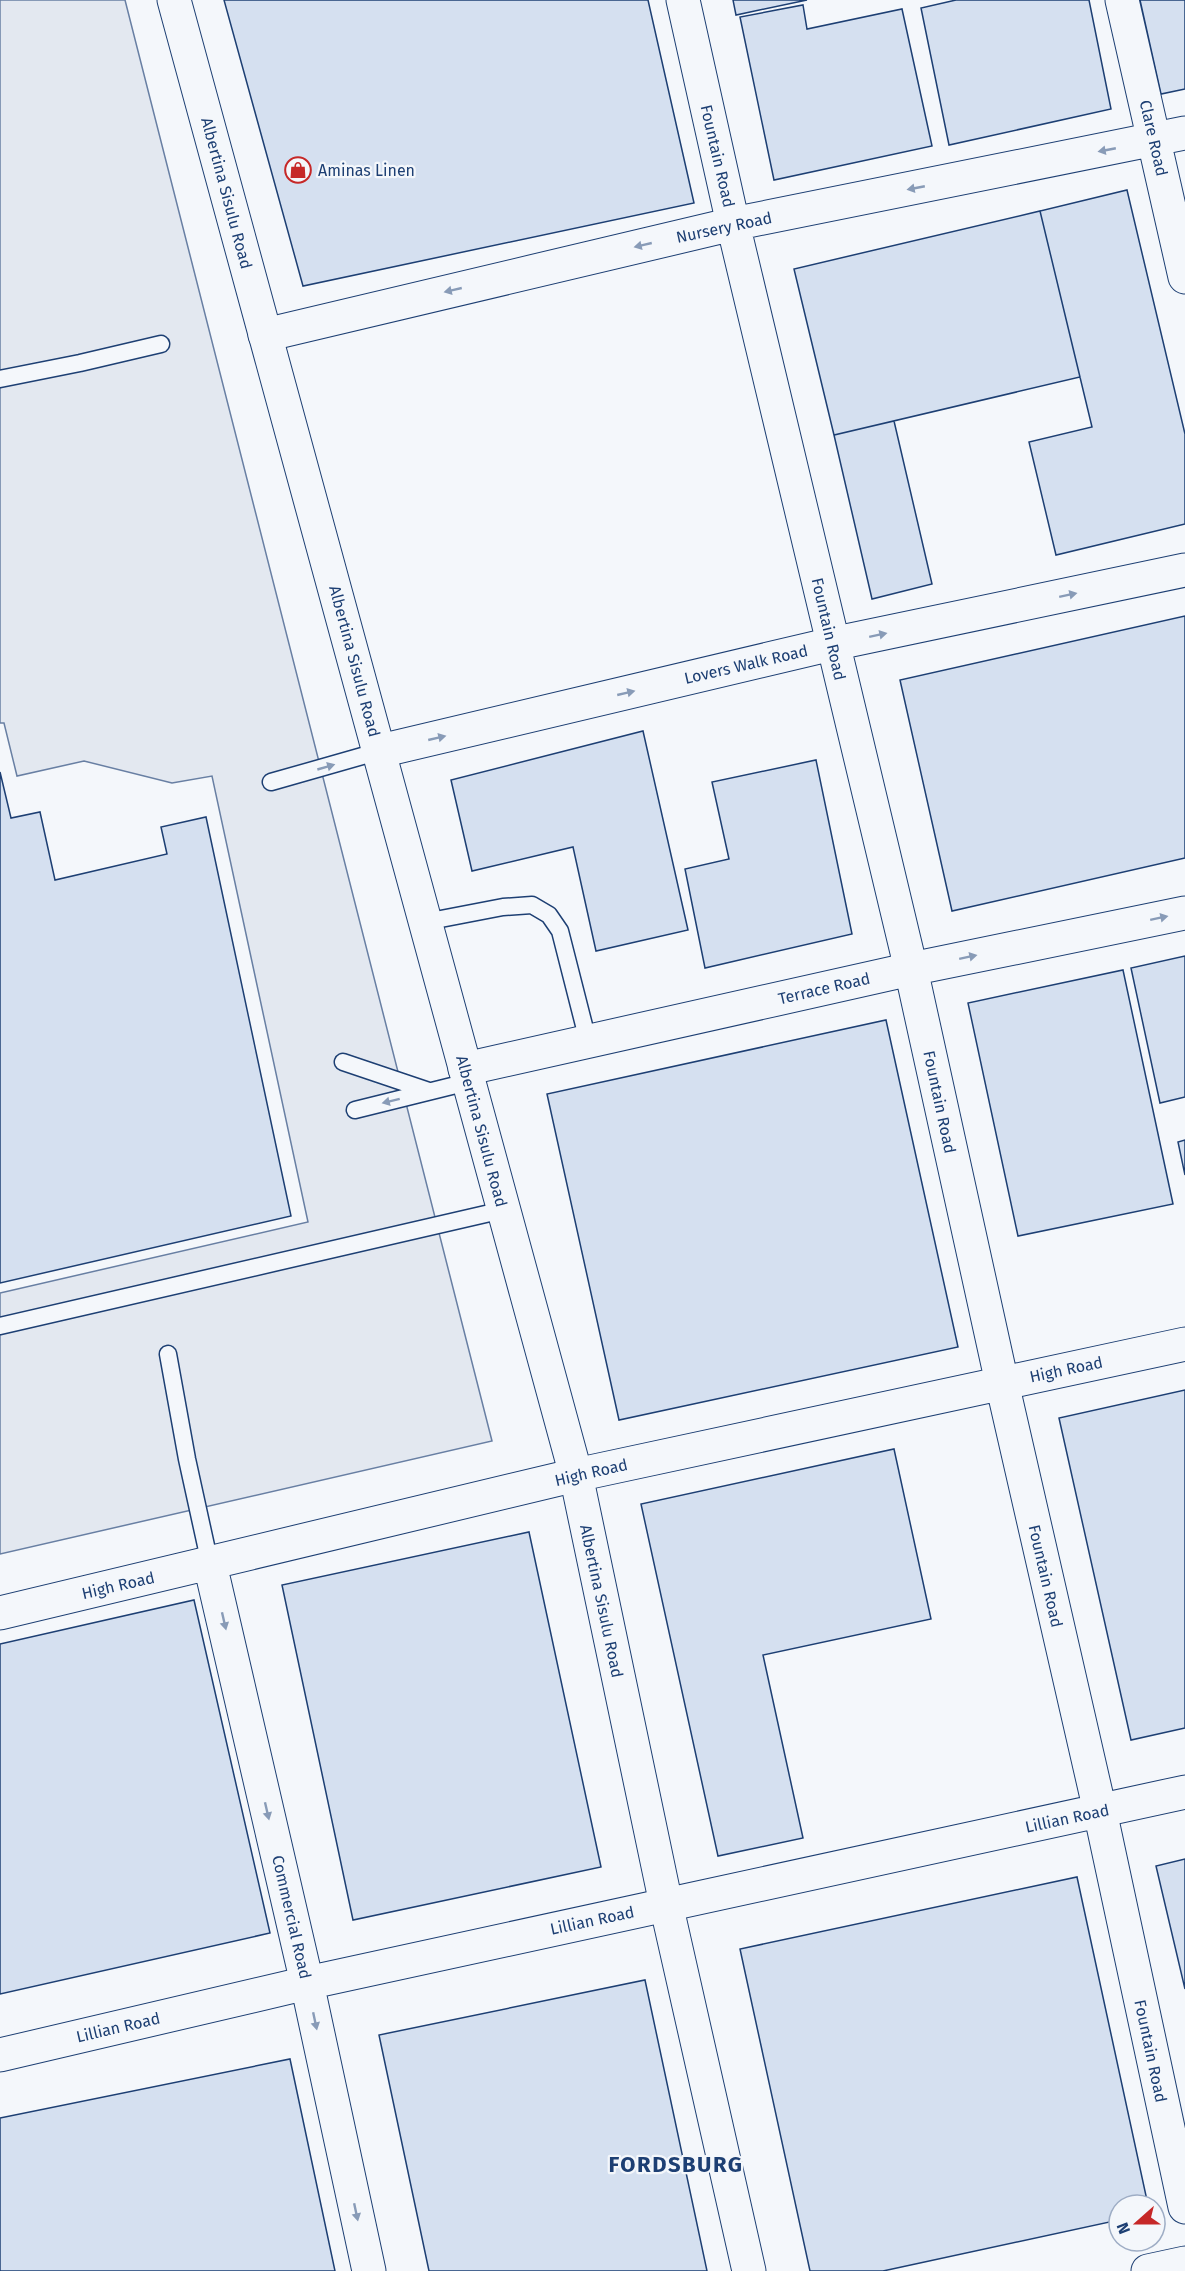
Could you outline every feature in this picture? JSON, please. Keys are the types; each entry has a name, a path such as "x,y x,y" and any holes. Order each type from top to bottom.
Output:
{"street":[{"name":"Albertina Sisulu Road","path":"174,0 576,1475 666,1904 749,2271"},
{"name":"Fountain Road","path":"683,0 733,224 911,969 1002,1383 1100,1811 1185,2207"},
{"name":"Clare Road","path":"1122,0 1170,137 1185,277"},
{"name":"Nursery Road","path":"265,335 733,224 1170,137"},
{"name":"Lovers Walk Road","path":"380,752 832,644 1185,570"},
{"name":"Terrace Road","path":"466,1075 588,1041 911,969 1185,912"},
{"name":"High Road","path":"0,1613 576,1475 1185,1344"},
{"name":"Commercial Road","path":"210,1564 307,1983 369,2271"},
{"name":"Lillian Road","path":"0,2055 307,1983 1185,1792"},
{"path":"1148,2271 1185,2263"}],"lane":[{"path":"0,379 161,344"},
{"path":"271,782 380,752"},
{"path":"425,922 503,907 532,905 549,915 560,931 588,1041"},
{"path":"343,1062 430,1091"},
{"path":"355,1110 430,1091 466,1075"},
{"path":"0,1326 503,1210"},
{"path":"168,1354 187,1459 210,1564"}],"shaded area":[{"path":"0,0 125,0 492,1441 0,1554 0,1293 308,1222 212,776 172,783 84,761 17,776 4,723 0,723"}],"building":[{"path":"224,0 648,0 694,203 303,286"},
{"path":"733,0 807,0 736,15"},
{"path":"956,0 1089,0 1111,109 949,145 921,8"},
{"path":"1140,0 1185,0 1185,89 1161,94"},
{"path":"803,5 807,29 902,9 932,146 774,180 740,17"},
{"path":"1127,190 1185,434 1185,524 1056,555 1029,442 1092,427 1040,211"},
{"path":"1040,211 1080,377 834,435 794,269"},
{"path":"894,421 932,584 872,599 834,435"},
{"path":"1185,616 1185,858 952,911 900,680"},
{"path":"643,731 688,930 596,951 573,847 472,871 451,780"},
{"path":"816,760 852,934 705,968 685,869 729,859 712,782"},
{"path":"0,772 11,818 40,812 55,880 167,854 161,827 206,817 291,1216 0,1283"},
{"path":"1185,956 1185,1097 1160,1103 1131,968"},
{"path":"1123,970 1173,1204 1018,1236 968,1003"},
{"path":"886,1020 958,1347 619,1420 547,1094"},
{"path":"1185,1140 1185,1175 1178,1142"},
{"path":"1185,1390 1185,1728 1131,1740 1059,1418"},
{"path":"894,1449 931,1619 763,1655 803,1838 718,1856 641,1504"},
{"path":"529,1532 601,1867 353,1920 282,1585"},
{"path":"194,1600 270,1933 0,1994 0,1644"},
{"path":"1185,1859 1185,1989 1156,1866"},
{"path":"1077,1877 1145,2193 1107,2193 1107,2223 883,2271 810,2271 740,1949"},
{"path":"645,1980 707,2271 429,2271 379,2035"},
{"path":"290,2059 335,2271 0,2271 0,2118"}],"place":[{"name":"Aminas Linen","path":"298,170"}],"district":[{"name":"FORDSBURG","path":"676,2164"}]}
